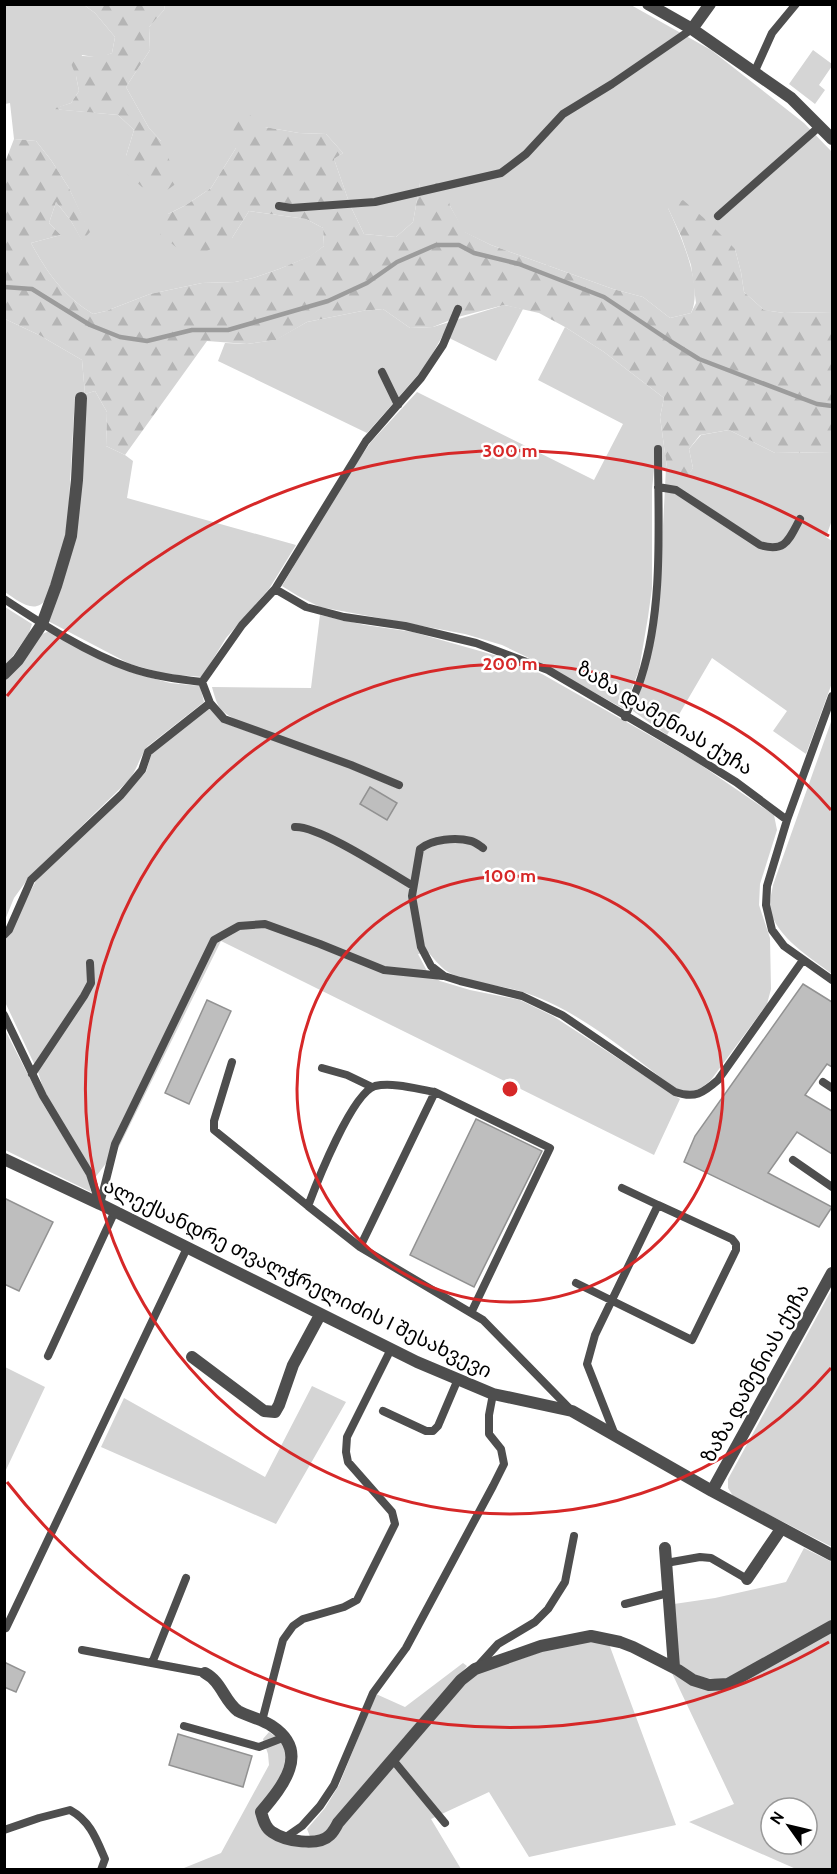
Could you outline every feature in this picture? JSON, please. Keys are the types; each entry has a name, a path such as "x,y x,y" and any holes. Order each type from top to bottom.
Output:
{"street":[{"path":"648,4 692,29 791,98 832,139"},
{"path":"692,29 710,4"},
{"path":"4,674 18,660 42,624 71,536 77,480 81,398"},
{"name":"ალექსანდრე თვალჭრელიძის I შესახვევი","path":"4,1159 115,1211 320,1315 458,1379 493,1394 572,1411 712,1491 832,1555"},
{"name":"ზაზა დამენიას ქუჩა","path":"712,1491 832,1273"},
{"path":"192,1357 264,1411 275,1412 293,1365 320,1315"},
{"path":"747,1580 781,1529"},
{"path":"665,1548 674,1667"},
{"path":"205,1673 214,1678 237,1710 272,1725 285,1737 292,1748 284,1784 261,1812 264,1823 272,1832 286,1837 303,1842 319,1842 330,1835 461,1680 475,1670 542,1646 591,1636 620,1642 674,1667 693,1680 709,1685 728,1684 832,1626"}],"lane":[{"path":"754,73 772,33 796,4"},
{"path":"279,206 291,208 375,202 501,173 526,154 563,114 612,84 692,29"},
{"path":"718,216 820,126"},
{"path":"202,682 242,625 275,590 366,441 421,378 442,345 458,309"},
{"path":"382,372 398,405"},
{"path":"625,717 641,678 652,629 657,572 658,449"},
{"path":"658,487 676,490 760,545 770,549 781,547 789,540 800,519"},
{"name":"ზაზა დამენიას ქუჩა","path":"275,590 306,608 344,617 405,626 476,643 548,670 736,782 787,820"},
{"path":"4,599 42,624 129,668 169,679 202,682"},
{"path":"202,682 210,703 224,719 399,785"},
{"path":"832,696 787,820 767,886 766,905 772,930 784,945 832,980"},
{"path":"4,935 9,930 31,880 121,795 142,770 148,752 210,703"},
{"path":"295,827 304,827 321,833 413,886"},
{"path":"444,976 431,966 421,947 412,896 420,849 427,843 441,840 472,841 483,848"},
{"path":"100,1204 115,1144 214,940 239,926 265,924 384,970 444,976 522,996 562,1015 675,1092 684,1095 695,1095 706,1091 718,1080 803,960"},
{"path":"32,1074 91,983 90,963"},
{"path":"4,1015 43,1096 90,1174 100,1204"},
{"path":"232,1062 214,1121 214,1130 360,1246 483,1320 572,1411"},
{"path":"322,1068 347,1075 372,1088"},
{"path":"823,1082 832,1088"},
{"path":"308,1206 334,1144 353,1108 364,1093 372,1088 387,1085 435,1092 550,1148 471,1313"},
{"path":"360,1246 435,1092"},
{"path":"793,1160 832,1187"},
{"path":"576,1283 692,1340 731,1261 736,1250 736,1244 732,1239 622,1188"},
{"path":"616,1436 587,1364 595,1335 658,1205"},
{"path":"48,1356 115,1211"},
{"path":"6,1628 187,1248"},
{"path":"262,1721 283,1640 292,1626 303,1619 344,1607 357,1600 395,1524 392,1512 348,1462 346,1452 347,1437 392,1349"},
{"path":"383,1411 426,1431 433,1431 438,1426 458,1379"},
{"path":"286,1837 302,1826 320,1806 334,1785 373,1693 406,1648 504,1464 501,1449 489,1434 489,1415 493,1394"},
{"path":"475,1670 498,1644 535,1622 548,1610 565,1582 574,1536"},
{"path":"666,1563 700,1557 711,1558 747,1580"},
{"path":"152,1663 186,1578"},
{"path":"626,1604 668,1593"},
{"path":"82,1650 205,1673"},
{"path":"184,1726 259,1747 285,1737"},
{"path":"393,1760 445,1824"},
{"path":"4,1830 69,1810 82,1816 93,1833 105,1859 101,1869"}],"green space":[{"path":"5,5 84,5 95,13 115,37 112,53 100,58 82,55 76,76 79,91 71,103 54,109 118,115 134,130 126,156 161,141 149,128 126,87 150,50 149,27 164,10 165,5 631,5 711,50 804,123 832,152 832,312 784,313 764,310 744,292 735,249 668,208 689,260 695,289 691,313 670,318 643,297 613,289 491,245 464,232 450,206 420,183 413,222 396,237 364,234 350,205 334,159 343,153 326,134 299,133 265,127 236,148 211,188 168,214 232,238 249,211 306,219 323,228 324,246 311,256 253,278 235,282 202,283 150,294 93,314 82,307 57,283 31,243 61,235 49,223 56,202 82,240 89,232 69,188 36,141 14,139 10,103 5,104"},
{"path":"84,5 165,5 164,10 149,27 150,50 126,87 149,128 161,141 171,164 177,183 163,193 142,187 128,175 126,156 134,130 118,115 52,109 71,103 79,91 68,56 96,56 112,53 115,37 95,13"},
{"path":"813,50 832,64 819,85 825,90 815,104 789,84"},
{"path":"250,115 265,127 299,133 326,134 343,153 334,159 350,205 364,234 396,237 413,222 420,183 444,183 450,206 465,232 491,245 613,289 643,297 670,318 691,313 696,303 691,265 668,208 683,200 735,249 744,292 764,310 784,313 832,312 832,452 775,453 729,430 700,435 689,449 693,468 687,477 667,468 660,417 664,398 604,352 565,327 539,313 504,305 458,317 433,327 410,328 383,309 307,322 276,340 247,344 207,341 125,455 106,446 107,412 95,391 85,394 82,360 39,335 5,319 4,165 14,139 36,141 69,188 90,232 82,241 71,221 56,202 49,223 61,235 31,243 57,283 82,307 93,314 150,294 202,283 235,282 253,278 310,256 324,246 323,228 306,219 249,211 232,238 207,251 182,252 160,234 168,214 211,188 236,148 232,123"},
{"path":"504,305 523,309 496,361 443,335 425,367 367,433 218,361 225,343 247,344 275,340 307,322 362,311 383,309 410,328 433,327"},
{"path":"5,319 39,335 82,360 85,394 95,391 107,412 106,446 133,461 127,498 296,545 269,589 226,638 202,677 166,674 130,664 48,621 67,569 84,394 75,395 68,520 62,552 46,599 42,604 31,606 5,592"},
{"path":"565,327 604,352 664,398 660,417 667,468 687,476 693,468 689,449 701,435 729,430 775,453 832,452 832,520 826,537 832,541 832,683 806,754 773,731 787,711 712,658 667,735 633,711 652,650 659,604 666,468 654,470 652,588 639,670 624,709 550,668 502,645 465,634 320,607 282,586 346,478 371,442 417,392 594,480 623,424 538,380"},
{"path":"5,607 32,624 29,633 5,667"},
{"path":"320,615 413,632 501,657 542,674 695,761 774,815 777,830 760,884 759,905 770,938 771,989 767,1004 711,1080 695,1090 676,1089 602,1033 562,1009 520,991 461,978 445,970 429,953 418,954 428,973 440,981 470,990 520,1000 553,1016 680,1099 654,1155 221,941 120,1145 94,1179 44,1091 38,1072 5,1002 5,938 36,881 146,772 152,752 208,708 224,723 337,763 399,789 403,783 353,762 238,721 218,705 212,687 311,688"},
{"path":"49,631 130,672 170,683 200,686 204,702 148,746 130,779 30,876 14,898 5,920 5,680 20,664 40,635"},
{"path":"832,719 832,974 805,954 779,929 770,909 770,900 773,885"},
{"path":"4,1028 43,1104 87,1175 91,1192 5,1150"},
{"path":"832,1289 832,1547 733,1496 728,1488 728,1479"},
{"path":"5,1367 45,1387 5,1472"},
{"path":"312,1386 346,1402 276,1524 101,1447 124,1398 265,1477"},
{"path":"804,1548 832,1562 832,1621 726,1679 701,1677 679,1666 674,1604 715,1598 786,1582"},
{"path":"832,1630 832,1869 796,1869 766,1856 819,1856 819,1796 759,1796 759,1853 689,1822 734,1804 671,1671 718,1689"},
{"path":"584,1641 609,1644 676,1825 529,1857 489,1792 431,1819 461,1869 179,1870 221,1853 269,1765 263,1739 269,1732 281,1740 288,1758 282,1777 258,1811 269,1836 306,1848 322,1845 459,1689 476,1674 547,1650"},
{"path":"463,1663 467,1666 404,1737 327,1831 311,1839 307,1829 325,1808 339,1785 376,1694 405,1707"}],"building":[{"path":"370,787 397,803 387,820 360,804"},
{"path":"803,984 832,1002 832,1067 827,1064 805,1095 832,1111 832,1154 797,1132 768,1173 832,1207 819,1227 684,1162 695,1136"},
{"path":"207,1000 231,1011 189,1104 165,1093"},
{"path":"476,1119 542,1151 474,1287 410,1255"},
{"path":"4,1198 53,1222 19,1291 4,1284"},
{"path":"4,1662 25,1672 16,1692 4,1687"},
{"path":"178,1734 252,1756 243,1787 169,1765"}],"waterway":[{"path":"4,287 32,289 90,325 120,337 147,341 192,330 228,330 328,301 367,283 397,262 436,245 459,245 474,253 519,264 604,297 699,359 817,404 832,406"}]}
